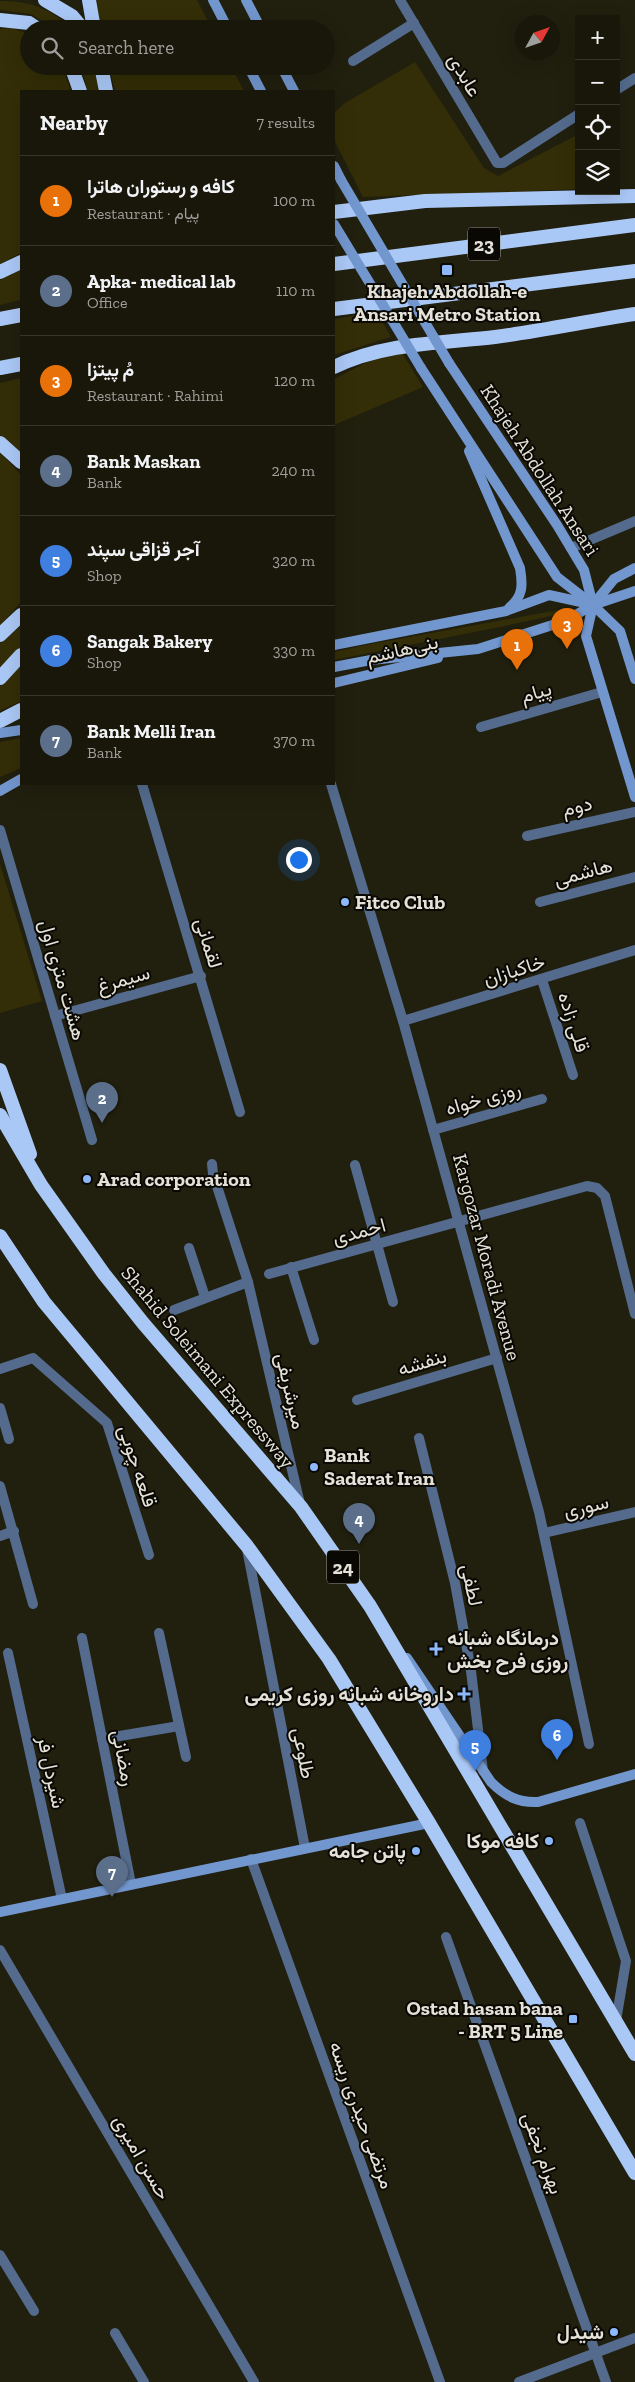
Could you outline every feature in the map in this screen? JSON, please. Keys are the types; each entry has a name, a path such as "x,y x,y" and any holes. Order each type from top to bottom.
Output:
{"highway":[{"path":"45,0 75,20"},
{"path":"90,0 93,20"},
{"path":"0,20 20,22"},
{"path":"74,75 80,90"},
{"path":"103,75 106,90"},
{"path":"335,212 425,201 635,196"},
{"name":"23","path":"335,264 635,225"},
{"path":"0,272 20,262"},
{"name":"23","path":"335,309 635,271"},
{"path":"335,367 365,354 455,340 495,337 635,314"},
{"path":"0,319 20,315"},
{"path":"0,368 20,364"},
{"path":"0,443 20,461"},
{"path":"0,635 20,616"},
{"path":"0,678 20,656"},
{"path":"0,720 20,710"},
{"path":"0,1070 41,1185"},
{"name":"Shahid Soleimani Expressway","path":"0,1115 41,1185 143,1323 300,1508 370,1606 635,2054"},
{"path":"0,1236 44,1302 247,1546 329,1659 429,1823 635,2173"}],"main road":[{"path":"212,0 223,20"},
{"path":"246,0 256,20"},
{"path":"253,75 260,90"},
{"path":"286,75 293,90"},
{"name":"Khajeh Abdollah Ansari","path":"335,168 449,363 526,476 584,570 593,605"},
{"name":"Khajeh Abdollah Ansari","path":"335,226 457,425 557,577 593,605"},
{"path":"457,425 520,568 523,584 521,596 506,611"},
{"path":"635,568 614,578 593,605 586,636 635,796"},
{"path":"335,667 371,660 478,648 565,620 593,605 635,591"},
{"path":"335,646 506,611 549,595 593,605 620,631 635,679"},
{"name":"بنی‌هاشم","path":"335,683 478,648"},
{"path":"0,733 20,730"},
{"path":"0,791 20,780"},
{"path":"370,1606 446,1712 483,1771 501,1792 526,1802 551,1799 635,1774"},
{"path":"0,1912 429,1823"}],"street":[{"name":"عابدی","path":"400,0 494,160 503,163 575,117"},
{"path":"353,62 414,23"},
{"path":"620,87 635,78"},
{"path":"571,548 635,521"},
{"name":"پیام","path":"481,727 602,692"},
{"name":"لقمانی","path":"142,785 201,976 240,1112"},
{"name":"Kargozar Moradi Avenue","path":"330,785 434,1130 544,1534 589,1744"},
{"name":"دوم","path":"528,836 635,812"},
{"name":"هشت متری اول","path":"0,830 92,1140"},
{"name":"هاشمی","path":"540,902 635,877"},
{"name":"خاکبازان","path":"402,1021 542,980 635,950"},
{"name":"سیمرغ","path":"55,1016 201,976"},
{"name":"قلی زاده","path":"542,980 573,1075"},
{"name":"روزی خواه","path":"434,1130 542,1099"},
{"path":"174,1310 248,1282 213,1174 212,1164"},
{"path":"355,1165 393,1302"},
{"name":"احمدی","path":"269,1274 587,1186 598,1188 605,1196 635,1314"},
{"path":"189,1248 206,1297"},
{"path":"291,1267 314,1340"},
{"name":"میرشریفی","path":"248,1282 300,1508"},
{"name":"قلعه چوبی","path":"0,1369 34,1358 107,1424 149,1554"},
{"name":"بنفشه","path":"357,1400 496,1358"},
{"path":"0,1408 9,1439"},
{"name":"لطفی","path":"419,1438 455,1583 471,1671 483,1771"},
{"path":"0,1486 34,1604"},
{"name":"سوری","path":"544,1534 635,1512"},
{"path":"0,1536 14,1531"},
{"name":"طلوعی","path":"247,1546 305,1848"},
{"path":"159,1633 186,1757"},
{"name":"رمضانی","path":"82,1638 131,1884"},
{"name":"شیردل فر","path":"8,1653 62,1899"},
{"path":"102,1739 179,1726"},
{"path":"580,1823 626,1961 616,2021"},
{"name":"مرتضی حیدری ریسه","path":"251,1859 440,2382"},
{"name":"بهرام نجفی","path":"446,1937 606,2382"},
{"name":"حسن امیری","path":"0,1950 254,2382"},
{"path":"0,2256 34,2311"},
{"path":"114,2333 144,2382"},
{"path":"519,2382 635,2338"}],"shaded area":[{"path":"97,0 197,0 207,20 99,20"},
{"path":"0,1 20,2 39,7 61,20 41,20 31,14 0,10"},
{"path":"12,28 20,31 20,75 65,75 71,90 20,90 20,254 0,264 0,29"},
{"path":"415,62 484,168 498,176 575,136 575,189 363,197 335,142 335,112 345,103"},
{"path":"83,75 95,75 99,90 88,90"},
{"path":"111,75 236,75 243,90 115,90"},
{"path":"20,270 20,300 0,305 0,280"},
{"path":"377,312 391,337 335,355 335,319"},
{"path":"401,351 423,387 335,425 335,378 365,363"},
{"path":"20,378 20,452 0,435 0,383"},
{"path":"0,452 20,474 20,603 0,626"},
{"path":"570,608 551,616 335,660 335,652"},
{"path":"20,627 20,648 0,669 0,643"},
{"path":"20,664 20,701 0,711 0,686"},
{"path":"20,738 20,768 0,777 0,742"},
{"path":"0,864 42,1001 0,1013"}],"place":[{"name":"Khajeh Abdollah-e Ansari Metro Station","path":"447,270"},
{"name":"مُ پیتزا","path":"567,649"},
{"name":"کافه و رستوران هاترا","path":"517,670"},
{"name":"Fitco Club","path":"345,902"},
{"name":"Apka- medical lab","path":"102,1123"},
{"name":"Arad corporation","path":"87,1179"},
{"name":"Bank Saderat Iran","path":"314,1467"},
{"name":"Bank Maskan","path":"359,1544"},
{"name":"درمانگاه شبانه روزی فرح بخش","path":"436,1649"},
{"name":"داروخانه شبانه روزی کریمی","path":"464,1694"},
{"name":"Sangak Bakery","path":"557,1760"},
{"name":"آجر قزاقی سپند","path":"475,1771"},
{"name":"کافه موکا","path":"549,1841"},
{"name":"پاتن جامه","path":"416,1851"},
{"name":"Bank Melli Iran","path":"112,1897"},
{"name":"Ostad hasan bana - BRT 5 Line","path":"573,2019"},
{"name":"شیدل","path":"614,2332"}]}
